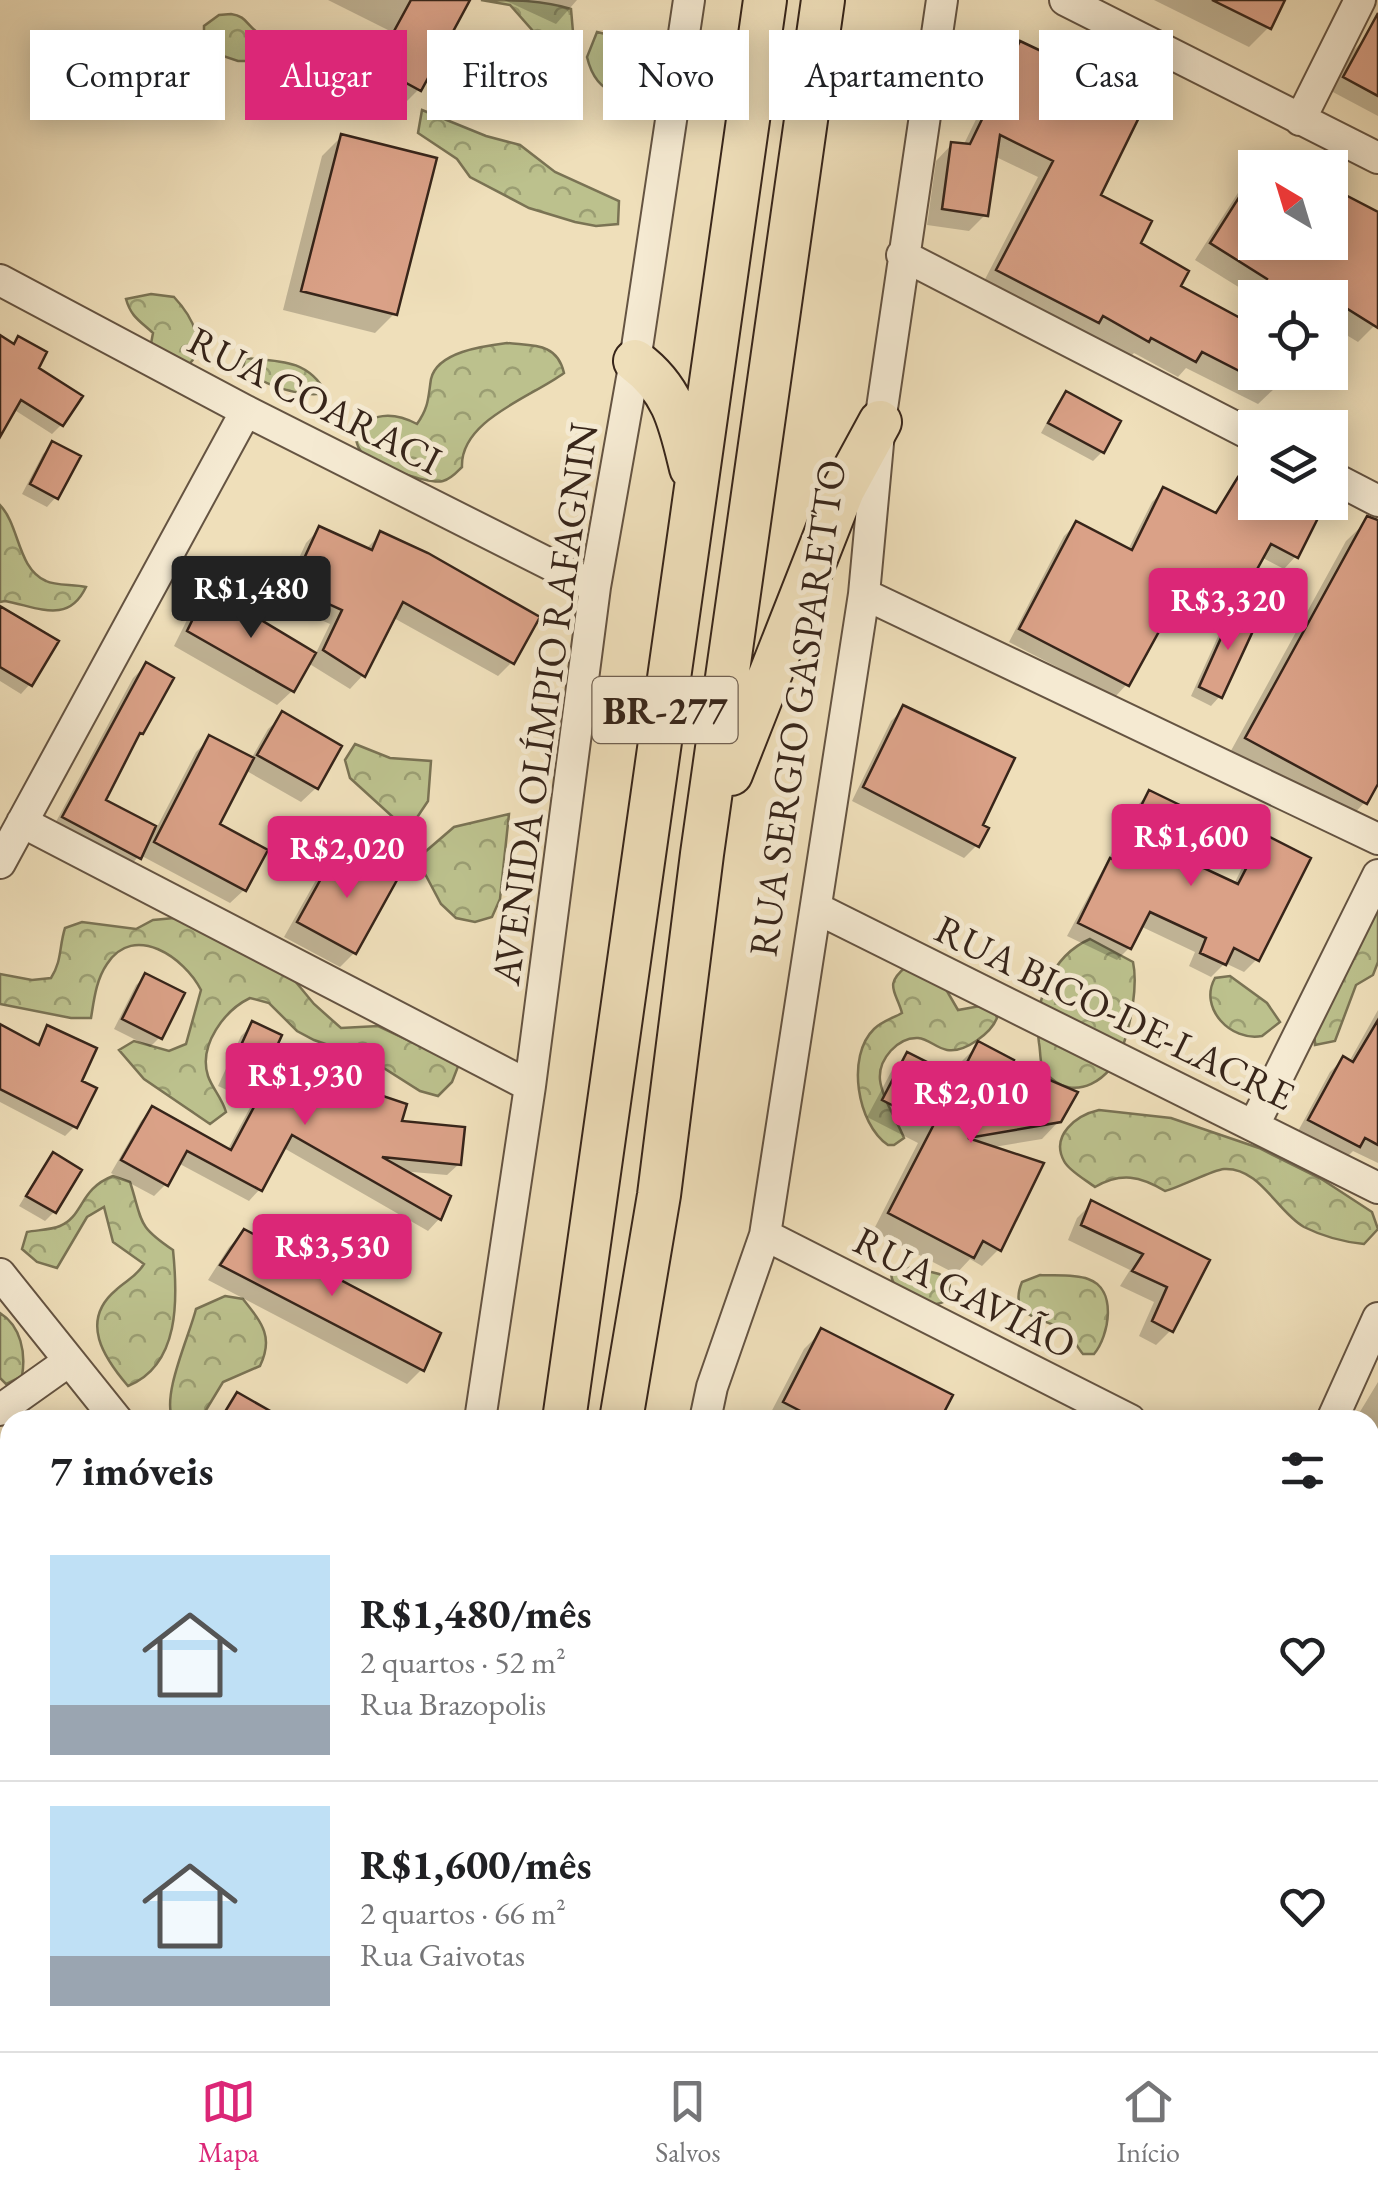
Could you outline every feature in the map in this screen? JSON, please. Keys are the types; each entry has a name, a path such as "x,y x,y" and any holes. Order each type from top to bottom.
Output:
{"highway":[{"name":"BR-277","path":"565,1410 765,0"},
{"name":"BR-277","path":"623,1410 659,1195 702,854 823,0"},
{"path":"635,361 664,387 680,423 697,490"},
{"path":"702,854 843,490 880,422"}],"street":[{"name":"AVENIDA OLÍMPIO RAFAGNIN","path":"481,1410 530,1086 596,586 635,361 689,0"},
{"name":"RUA SERGIO GASPARETTO","path":"707,1410 764,1235 864,594 880,422 942,0"},
{"path":"1064,0 1378,158"},
{"path":"1300,120 1360,0"},
{"path":"902,255 1238,428"},
{"name":"RUA COARACI","path":"0,280 246,411 596,586"},
{"path":"0,863 246,411"},
{"path":"1348,485 1378,501"},
{"path":"864,594 1378,839"},
{"path":"22,822 530,1086"},
{"path":"1254,1126 1378,874"},
{"name":"RUA BICO-DE-LACRE","path":"816,908 1378,1188"},
{"name":"RUA GAVIÃO","path":"764,1235 1110,1410"},
{"path":"0,1274 109,1410"},
{"path":"1337,1410 1378,1318"},
{"path":"0,1410 69,1361"}],"green space":[{"path":"481,0 538,2 571,9 573,30 532,30 510,5"},
{"path":"219,15 236,15 256,30 245,30 245,61 225,57 225,30 204,30"},
{"path":"597,32 603,33 603,86 593,75 587,57"},
{"path":"422,110 427,112 427,120 447,120 520,145 555,172 619,201 618,224 596,226 529,208 470,177 457,159 418,133"},
{"path":"151,294 174,297 192,323 197,352 184,368 150,349 153,333 133,315 126,299"},
{"path":"507,343 549,351 561,363 564,373 485,423 464,450 462,467 451,477 443,481 416,478 362,453 355,436 367,422 391,416 417,424 426,407 431,379 442,362 462,352"},
{"path":"245,358 280,361 301,368 326,393 305,394 272,385 243,369"},
{"path":"0,505 29,567 37,575 50,583 86,587 70,606 51,610 0,602"},
{"path":"355,744 390,758 431,761 428,801 416,819 395,819 350,778 345,760"},
{"path":"509,814 500,899 492,917 475,922 456,918 441,904 423,870 425,852 454,827"},
{"path":"1378,886 1378,962 1373,975 1356,985 1335,1041 1315,1045 1314,1026"},
{"path":"174,918 290,975 341,1028 378,1026 459,1064 452,1082 438,1096 420,1091 371,1060 297,1031 269,1003 250,998 231,1011 210,1041 208,1076 226,1112 210,1124 144,1079 119,1050 134,1041 169,1051 186,1044 201,990 171,957 144,945 118,952 107,964 96,990 91,1018 71,1018 0,1004 0,974 32,980 51,978 65,928 82,922 136,929 153,920"},
{"path":"1090,939 1133,962 1133,1004 1123,1046 1111,1068 1091,1084 1068,1087 1057,1083 1042,1066 1039,1012 1055,969 1076,947"},
{"path":"907,966 940,979 958,1010 980,1006 995,1012 997,1018 983,1036 962,1048 947,1050 918,1038 903,1041 891,1051 882,1064 881,1087 904,1138 888,1145 869,1122 858,1072 865,1041 874,1029 902,1013 893,983"},
{"path":"1230,976 1267,1003 1280,1022 1262,1036 1239,1034 1214,1011 1211,989 1215,978"},
{"path":"1099,1110 1171,1118 1259,1148 1323,1180 1372,1212 1378,1229 1364,1244 1311,1230 1294,1220 1258,1183 1237,1170 1219,1170 1165,1191 1130,1178 1113,1179 1095,1187 1066,1165 1060,1143 1075,1121"},
{"path":"113,1176 130,1182 142,1222 173,1250 175,1269 175,1309 166,1347 158,1363 128,1386 104,1351 97,1327 105,1302 144,1264 113,1242 104,1207 87,1217 57,1268 37,1262 22,1249 27,1232 68,1222 94,1188"},
{"path":"912,1267 950,1281 949,1299 932,1305 905,1297 891,1274"},
{"path":"1040,1275 1082,1277 1104,1292 1107,1325 1094,1354 1083,1354 1066,1331 1023,1310 1019,1303 1022,1282"},
{"path":"225,1296 243,1299 264,1331 264,1356 260,1366 223,1382 206,1410 170,1410 173,1382 196,1309"},
{"path":"0,1313 13,1325 23,1358 22,1376 6,1384 0,1378"}],"building":[{"path":"411,0 470,0 454,30 427,30 427,80 421,91 407,83 407,30 395,30"},
{"path":"1212,0 1285,0 1271,29"},
{"path":"1378,13 1378,96 1343,77"},
{"path":"1019,43 1039,50 1039,120 1138,120 1101,195 1152,221 1141,243 1189,271 1181,286 1238,317 1238,370 1202,352 1196,362 1103,316 1099,323 996,270 1053,161 1000,135 988,216 942,209 951,142 970,144 982,120 1019,120"},
{"path":"341,134 437,158 397,315 301,291"},
{"path":"1348,196 1378,212 1378,328 1348,309 1348,280 1267,280 1210,243 1238,199 1238,260 1348,260"},
{"path":"0,335 14,344 18,336 47,352 39,368 83,396 63,426 21,400 0,437"},
{"path":"1066,391 1121,421 1104,453 1048,423"},
{"path":"52,441 81,456 58,499 30,484"},
{"path":"1238,477 1238,520 1317,520 1298,558 1271,544 1238,604 1189,577 1129,686 1019,629 1076,521 1132,550 1163,487 1216,513"},
{"path":"1367,516 1378,520 1378,784 1367,804 1245,738"},
{"path":"319,526 372,550 380,531 428,553 540,617 514,664 403,602 365,677 323,650 342,610 291,587"},
{"path":"208,588 316,653 294,692 187,631"},
{"path":"0,606 59,641 32,686 0,667"},
{"path":"1234,609 1258,620 1222,698 1199,687"},
{"path":"146,662 174,678 106,800 156,826 141,859 62,817"},
{"path":"903,705 1015,758 983,825 989,828 979,847 863,787"},
{"path":"282,711 342,746 318,789 257,755"},
{"path":"209,735 254,758 220,824 268,850 246,891 154,842"},
{"path":"1149,790 1188,809 1167,851 1238,884 1264,834 1311,858 1259,961 1234,948 1226,965 1200,953 1206,938 1150,912 1131,949 1078,923"},
{"path":"338,848 397,880 356,954 297,922"},
{"path":"145,973 185,993 162,1039 122,1019"},
{"path":"1378,1020 1378,1145 1365,1138 1360,1147 1308,1120 1343,1056 1353,1062"},
{"path":"252,1021 282,1035 277,1046 358,1080 356,1087 407,1104 402,1121 465,1127 461,1165 382,1157 451,1196 441,1220 292,1135 262,1191 187,1151 168,1186 121,1160 152,1106 231,1150 263,1090 228,1074"},
{"path":"0,1024 39,1045 47,1025 97,1048 82,1081 97,1088 77,1128 0,1089"},
{"path":"978,1041 1014,1060 1012,1064 1078,1092 1061,1122 968,1138 1044,1163 1001,1251 983,1241 974,1258 888,1213 933,1126 882,1100 907,1052 959,1078"},
{"path":"53,1152 82,1170 56,1213 26,1196"},
{"path":"1091,1200 1210,1260 1173,1332 1152,1321 1167,1287 1132,1271 1143,1254 1081,1225"},
{"path":"244,1229 441,1333 424,1371 220,1265"},
{"path":"821,1328 953,1395 945,1410 799,1410 783,1402"},
{"path":"237,1392 268,1410 226,1410"}]}
